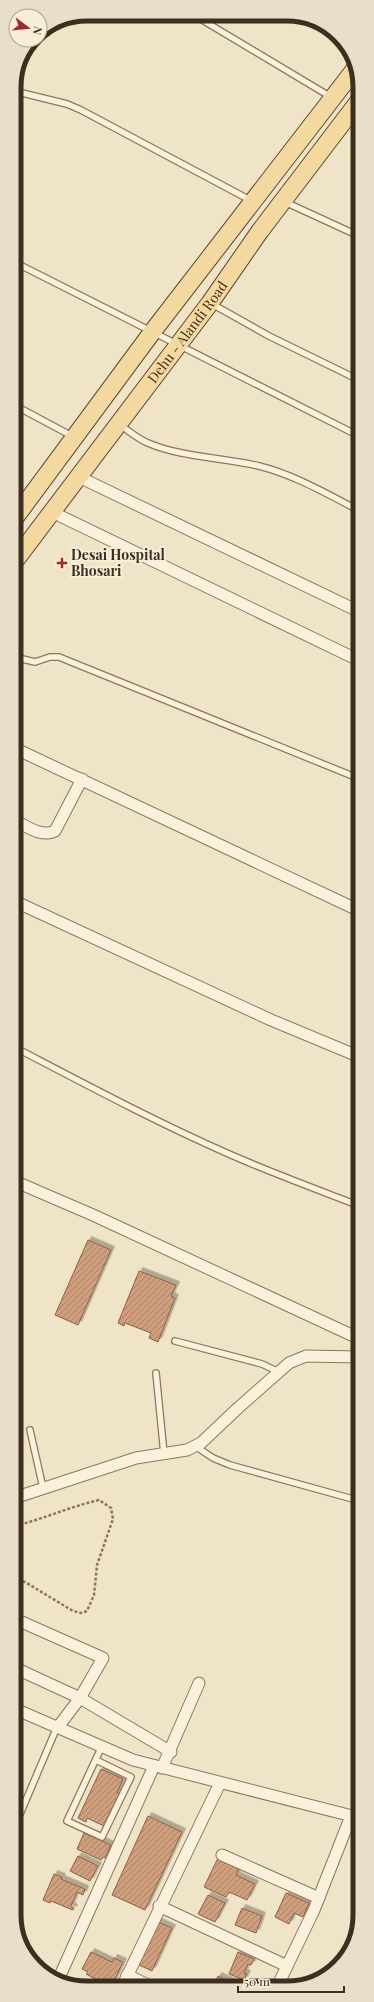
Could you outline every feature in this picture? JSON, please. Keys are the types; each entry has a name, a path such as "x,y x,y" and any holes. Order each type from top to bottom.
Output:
{"main road":[{"name":"Dehu - Alandi Road","path":"21,509 76,438 153,331 351,74"},
{"name":"Dehu - Alandi Road","path":"21,553 210,303 283,201 353,109"}],"street":[{"path":"79,477 353,609"},
{"path":"52,512 353,658"},
{"path":"21,751 353,908"},
{"path":"21,823 43,834 49,834 55,831 82,779"},
{"path":"21,904 271,1020 353,1054"},
{"path":"21,1184 93,1215 353,1336"},
{"path":"21,1496 136,1458 187,1450 201,1443 289,1363 306,1356 353,1357"},
{"path":"21,1622 103,1658 80,1698 58,1727"},
{"path":"21,1671 80,1698 171,1752"},
{"path":"60,1975 158,1767 171,1752 199,1683"},
{"path":"21,1712 133,1760 353,1816"},
{"path":"124,1981 159,1906 220,1783"},
{"path":"280,1981 353,1822"},
{"path":"222,1856 319,1898"},
{"path":"159,1906 287,1966"},
{"path":"127,1975 140,1981"}],"lane":[{"path":"204,21 333,98"},
{"path":"21,93 67,104 81,110 254,202"},
{"path":"283,201 353,233"},
{"path":"21,265 353,432"},
{"path":"210,303 269,336 353,377"},
{"path":"21,409 76,438"},
{"path":"118,424 147,443 162,449 259,466 283,473 353,507"},
{"path":"21,659 35,662 50,657 65,659 353,776"},
{"path":"21,1051 137,1111 228,1154 353,1203"},
{"path":"175,1340 262,1364 279,1372"},
{"path":"156,1373 164,1454"},
{"path":"30,1430 43,1488"},
{"path":"195,1446 214,1458 230,1464 353,1499"},
{"path":"21,1812 58,1727"},
{"path":"96,1760 131,1777 102,1837 67,1821 102,1746"}],"path":[{"path":"21,1524 36,1521 75,1505 99,1500 111,1508 113,1519 97,1565 94,1595 88,1611 81,1613 73,1611 25,1582 21,1581"}],"building":[{"path":"88,1240 111,1250 78,1325 55,1315"},
{"path":"139,1271 176,1285 171,1296 175,1298 158,1342 149,1338 151,1333 125,1323 124,1326 118,1323"},
{"path":"101,1769 123,1779 117,1793 121,1795 113,1813 110,1812 104,1826 87,1818 86,1822 78,1818"},
{"path":"148,1816 182,1832 145,1910 112,1895"},
{"path":"84,1833 111,1845 105,1858 103,1857 101,1860 77,1849"},
{"path":"78,1856 98,1866 90,1881 70,1871"},
{"path":"218,1858 239,1868 236,1875 255,1884 247,1900 229,1892 226,1897 204,1887"},
{"path":"54,1874 62,1877 61,1879 85,1889 83,1895 77,1892 71,1906 74,1908 73,1910 51,1901 50,1903 43,1900"},
{"path":"286,1893 309,1903 303,1917 294,1913 289,1924 275,1917"},
{"path":"208,1895 225,1903 215,1922 198,1914"},
{"path":"242,1908 262,1916 256,1933 235,1925"},
{"path":"156,1921 172,1928 152,1971 137,1964"},
{"path":"91,1952 112,1962 114,1958 123,1962 114,1981 99,1981 86,1974 88,1972 82,1969"},
{"path":"238,1952 254,1959 251,1965 248,1964 244,1973 247,1974 244,1980 229,1974"},
{"path":"218,1976 229,1981 216,1981"}],"place":[{"name":"Desai Hospital Bhosari","path":"62,563"}]}
